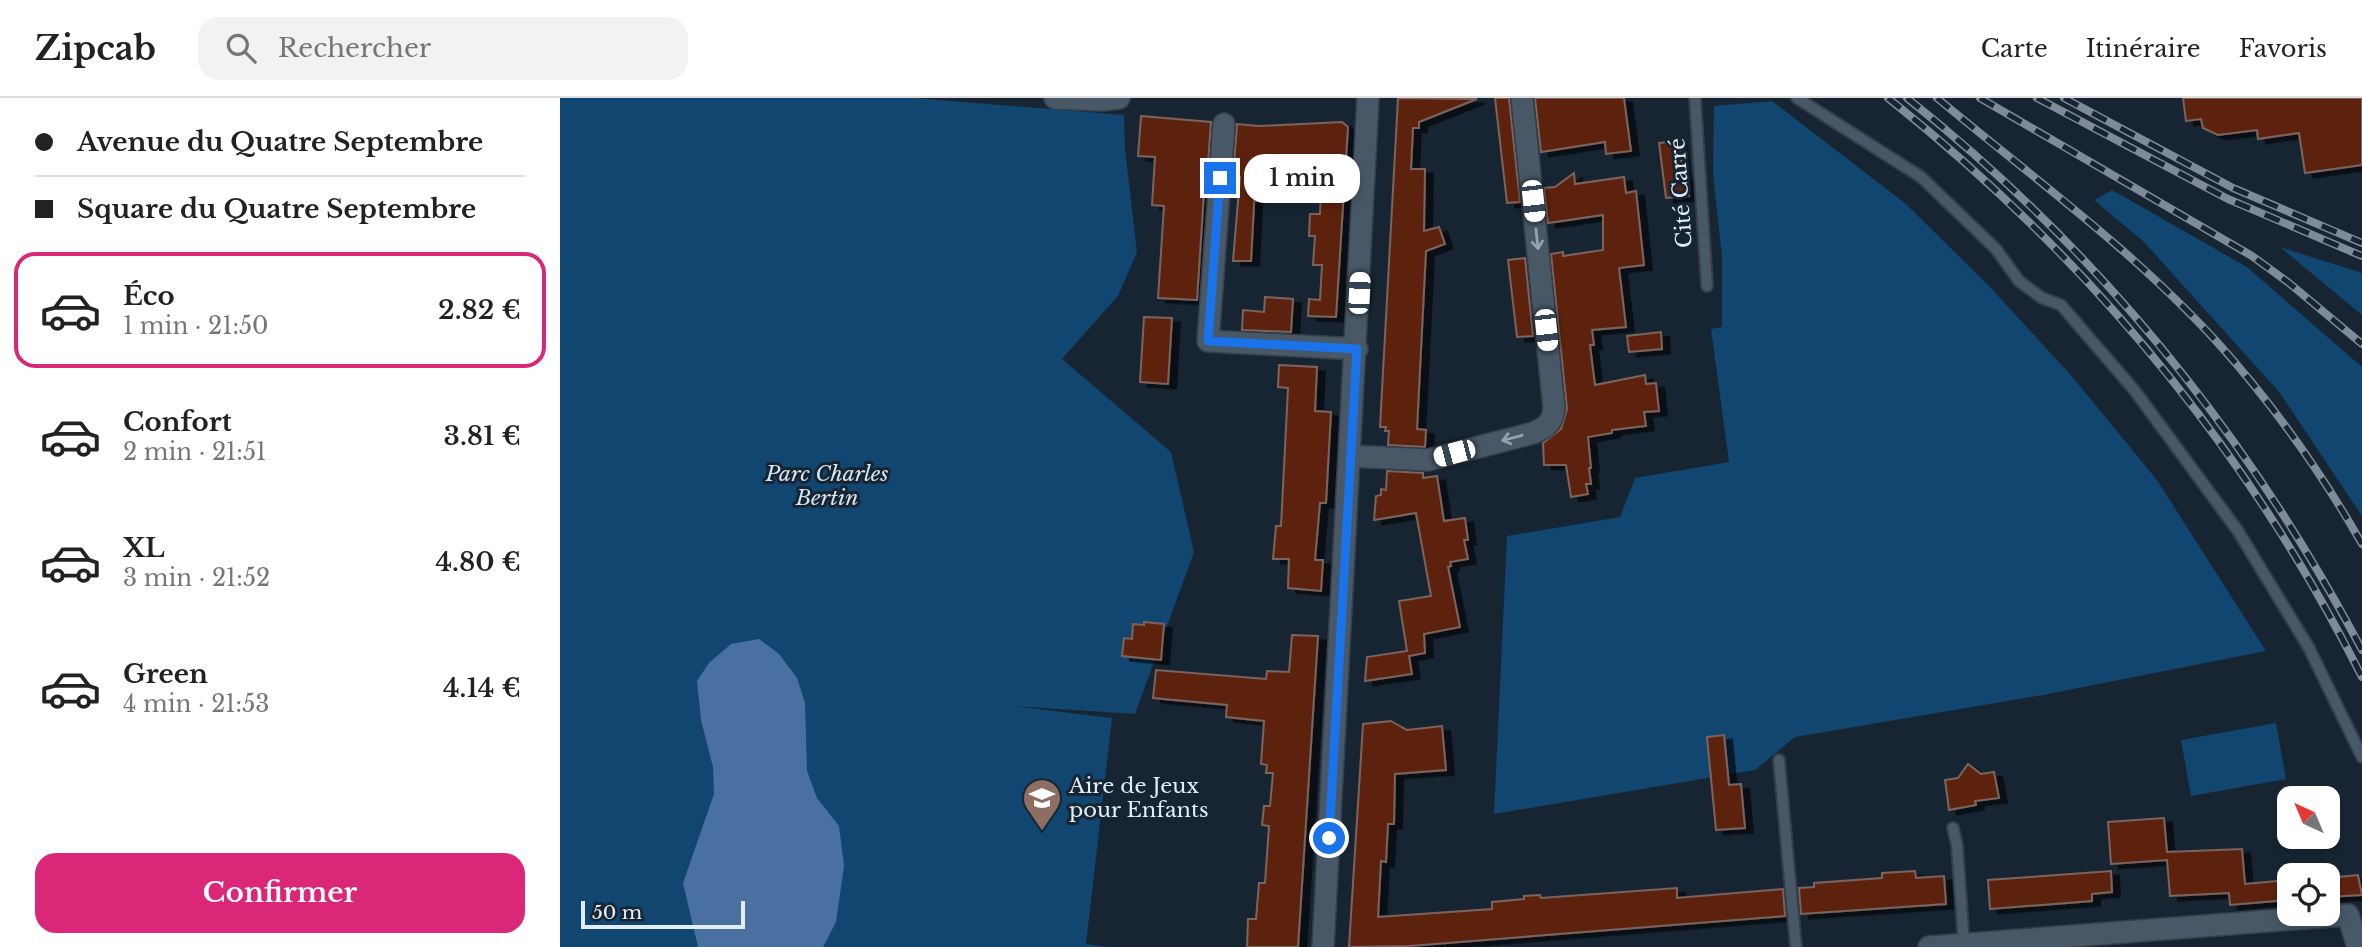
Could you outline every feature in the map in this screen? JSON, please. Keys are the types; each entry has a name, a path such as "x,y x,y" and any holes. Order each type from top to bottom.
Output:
{"street":[{"path":"1055,98 1119,98"},
{"path":"1323,947 1357,349 1368,98"},
{"path":"1351,456 1428,460 1533,433 1549,424 1553,416 1522,98"},
{"path":"1224,124 1208,341 1357,349"},
{"path":"1929,947 2348,915 2358,947"}],"lane":[{"name":"Cité Carré","path":"1695,98 1707,286"},
{"path":"1797,98 1921,177 1996,249 2019,281 2042,298 2061,304 2119,372 2238,531 2309,648 2362,757"},
{"path":"1779,760 1796,947"},
{"path":"1953,828 1957,845 1964,944"}],"green space":[{"name":"Parc Charles Bertin","path":"560,98 915,98 1124,115 1125,149 1137,252 1118,296 1062,359 1171,452 1194,552 1135,714 1013,706 1112,718 1086,944 1109,947 560,947"},
{"path":"1772,101 1906,204 1989,286 2070,374 2157,480 2266,651 2043,695 1795,737 1755,770 1494,814 1507,536 1620,517 1635,478 1729,462 1711,329 1722,327 1722,257 1713,174 1714,106"},
{"path":"2112,190 2247,267 2362,367 2362,516 2280,393 2144,242 2094,200"},
{"path":"2280,247 2362,273 2362,315"},
{"path":"2276,723 2286,779 2191,796 2181,740"}],"shaded area":[{"path":"759,639 779,654 797,678 805,703 807,771 817,798 839,826 844,866 836,922 823,947 698,947 683,883 714,794 713,767 701,720 697,681 709,663 731,644"}],"building":[{"path":"1398,98 1477,99 1419,122 1419,128 1413,128 1411,169 1425,169 1424,231 1439,227 1445,244 1426,251 1417,429 1426,430 1425,447 1388,445 1389,431 1385,431 1386,427 1380,427"},
{"path":"1495,98 1509,98 1520,202 1507,203"},
{"path":"1535,98 1624,98 1631,151 1606,154 1605,142 1541,152"},
{"path":"2183,98 2362,98 2362,165 2305,173 2299,133 2258,139 2257,130 2218,135 2203,128 2201,119 2186,121"},
{"path":"1141,116 1211,122 1197,300 1158,298 1164,206 1152,205 1155,157 1138,156"},
{"path":"1342,122 1348,127 1336,317 1308,316 1309,299 1320,300 1322,265 1313,265 1315,236 1309,236 1310,214 1320,214 1322,165 1277,162 1277,172 1263,171 1262,187 1255,187 1251,261 1233,261 1240,177 1233,177 1237,124 1259,126"},
{"path":"1679,141 1683,175 1687,174 1689,196 1666,198 1659,143"},
{"path":"1574,173 1575,184 1624,177 1626,193 1636,191 1644,265 1619,268 1626,327 1592,330 1594,345 1590,345 1595,385 1645,375 1646,384 1656,383 1659,411 1644,412 1646,426 1612,430 1612,433 1588,437 1591,484 1586,484 1588,494 1571,497 1566,465 1544,465 1543,443 1561,429 1567,409 1551,254 1563,252 1563,256 1603,250 1603,215 1548,223 1544,188 1555,187"},
{"path":"1525,258 1533,336 1517,337 1508,260"},
{"path":"1265,297 1293,299 1291,332 1242,330 1243,310 1264,312"},
{"path":"1144,317 1172,318 1168,384 1140,382"},
{"path":"1661,332 1662,349 1629,352 1627,336"},
{"path":"1279,365 1317,367 1315,411 1331,412 1326,503 1320,503 1315,560 1323,560 1321,591 1288,588 1289,559 1273,559 1276,526 1281,526 1288,388 1278,387"},
{"path":"1387,471 1423,473 1423,478 1437,476 1444,521 1465,518 1468,540 1464,540 1468,559 1450,562 1451,566 1448,567 1460,627 1424,634 1425,653 1409,656 1412,674 1365,681 1367,657 1407,651 1399,601 1431,596 1416,513 1374,520 1376,496 1381,495 1381,489 1386,490"},
{"path":"1144,622 1164,624 1161,660 1122,656 1124,638 1132,639 1133,624 1144,625"},
{"path":"1292,635 1318,636 1298,947 1247,947 1248,919 1256,919 1259,883 1265,883 1269,826 1262,825 1264,806 1270,806 1273,773 1266,773 1267,765 1261,764 1264,721 1226,717 1227,705 1153,698 1156,670 1266,679 1267,671 1289,672"},
{"path":"1391,721 1407,730 1442,726 1446,770 1395,774 1394,824 1388,824 1386,862 1381,861 1378,917 1492,909 1492,902 1524,899 1524,896 1540,895 1541,898 1677,888 1677,898 1783,889 1785,916 1410,946 1349,947 1363,724"},
{"path":"1724,735 1729,785 1741,784 1745,828 1716,830 1707,737"},
{"path":"1968,764 1981,774 1994,772 1999,798 1975,801 1976,805 1949,810 1945,780 1958,778"},
{"path":"2164,818 2167,852 2242,849 2245,884 2277,881 2277,901 2230,905 2229,893 2170,896 2167,860 2111,864 2108,822"},
{"path":"1915,871 1916,878 1944,876 1946,904 1801,914 1799,888 1814,887 1814,883 1882,878 1882,873"},
{"path":"2111,871 2112,892 2092,894 2092,901 1990,909 1988,880"},
{"path":"2358,875 2362,895 2340,896 2340,877"}],"railway":[{"path":"1888,98 1961,159 2030,223 2095,291 2157,362 2268,513 2317,593 2362,677"},
{"path":"1907,98 1976,156 2042,218 2105,283 2163,350 2270,495 2318,571 2362,650"},
{"path":"1937,98 2117,246 2217,342 2295,439 2362,544"},
{"path":"1980,98 2252,256 2362,344"},
{"path":"2037,98 2228,199 2362,256"},
{"path":"2064,98 2233,188 2362,243"}],"place":[{"name":"Aire de Jeux pour Enfants","path":"1042,832"}],"route":[{"path":"1220,178 1208,341 1357,349 1329,838"}]}
